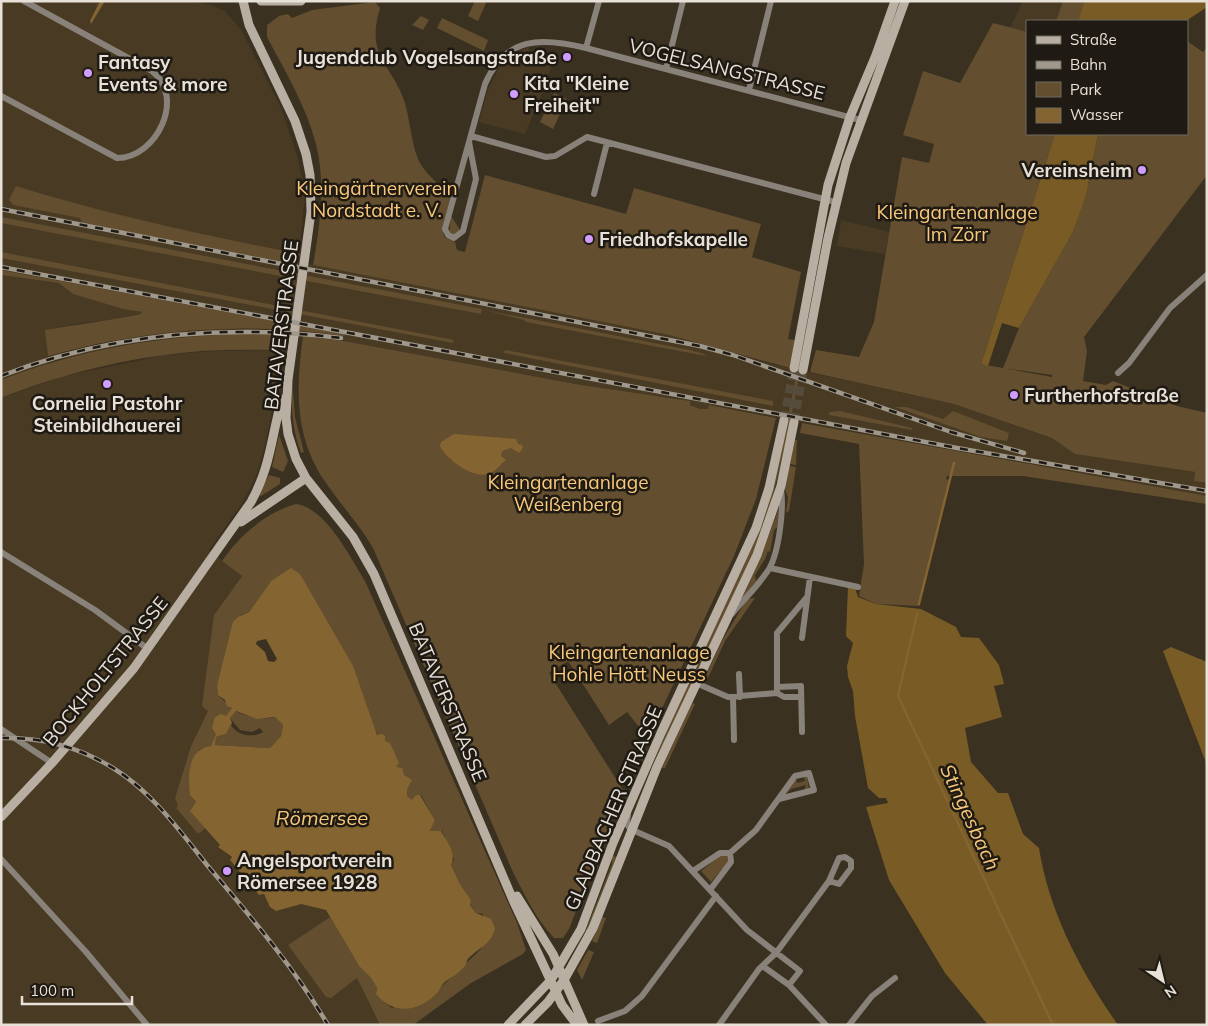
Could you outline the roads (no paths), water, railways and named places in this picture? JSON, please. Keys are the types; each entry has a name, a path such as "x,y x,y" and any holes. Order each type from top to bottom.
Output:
{"main road":[{"name":"BATAVERSTRASSE","path":"243,1 249,25 295,120 305,149 310,175 312,202 310,228 288,380 286,418 288,434 296,459 306,478 353,537 374,574 508,884 513,900 562,1005 577,1025"},
{"path":"261,1 301,1"},
{"path":"895,1 876,55 850,116 824,199 798,369 835,202 860,120 905,1"},
{"name":"BOCKHOLTSTRASSE","path":"1,817 52,763 148,649 251,502 266,470 288,380"},
{"name":"GLADBACHER STRASSE","path":"508,1025 551,980 581,929 632,798 756,528 769,488 784,420"},
{"name":"GLADBACHER STRASSE","path":"525,1025 556,992 592,928 630,829 696,683 757,555 781,486 794,422"},
{"name":"BOCKHOLTSTRASSE","path":"226,539 247,517 306,478"},
{"name":"BATAVERSTRASSE","path":"508,884 560,967 584,1025"}],"street":[{"path":"1,96 117,158 133,155 144,149 153,139 168,108 167,91 156,74 24,1"},
{"path":"586,48 599,1"},
{"path":"666,69 683,1"},
{"path":"749,90 771,1"},
{"name":"VOGELSANGSTRASSE","path":"470,139 476,179 463,231 454,238 448,235 445,229 485,84 503,57 522,46 540,40 586,48 860,120"},
{"path":"470,139 546,157 555,156 587,137 835,202"},
{"path":"594,194 607,143"},
{"path":"1118,373 1129,363 1170,308 1207,274"},
{"name":"GLADBACHER STRASSE","path":"726,621 770,568 774,558 782,508 781,486"},
{"path":"1,552 95,610 148,649"},
{"path":"770,568 858,587"},
{"path":"802,638 810,577"},
{"path":"801,697 784,697 777,690 777,634 807,597"},
{"path":"734,740 739,674"},
{"path":"696,683 728,697 801,686 802,732"},
{"path":"1,729 52,763"},
{"path":"693,871 720,853 730,853 756,830 795,776 809,773 814,790 779,799"},
{"path":"632,798 627,824 630,829 669,846 747,930 800,971 789,985"},
{"path":"710,890 731,862 730,853"},
{"path":"1,859 86,952 147,1025"},
{"path":"720,1025 759,970 776,953 828,881"},
{"path":"598,1021 625,1011 642,996 716,896"},
{"path":"764,967 789,985 826,1025"},
{"path":"849,1025 872,996 895,978"}],"water":[{"path":"100,1 105,1 91,24 90,21"},
{"path":"454,434 516,439 523,448 519,453 511,448 502,451 501,456 506,460 496,470 488,474 475,474 454,462 440,446 441,442"},
{"name":"Römersee","path":"291,568 300,574 353,666 377,735 382,734 385,736 385,741 390,743 399,763 396,767 402,768 404,775 412,780 407,789 407,796 412,800 416,795 420,795 435,820 430,831 441,831 451,848 453,861 451,865 460,884 471,900 470,905 476,913 491,919 495,928 491,938 468,959 465,966 444,983 437,993 421,1005 406,1009 398,1008 383,1001 376,994 377,988 371,978 359,966 326,910 301,904 276,911 270,907 264,894 259,895 230,860 232,857 218,847 220,845 190,811 196,801 190,795 189,788 189,772 193,758 203,748 211,746 216,734 212,728 215,717 221,714 226,716 232,708 227,706 225,700 218,695 217,686 233,622 238,617 249,612 271,581","holes":["266,639 277,659 274,662 268,661 265,652 256,644 257,641","236,711 257,719 275,717 283,725 281,736 270,748 215,745 216,737 226,734 232,723 230,718"]}],"waterway":[{"name":"Stingesbach","path":"919,604 954,463"},
{"name":"Stingesbach","path":"917,614 898,696 1053,1025"}],"tunnel":[{"path":"784,420 794,368"},
{"path":"794,422 803,370"}],"railway":[{"path":"1,209 700,346 733,355 951,432 1024,453"},
{"path":"1,267 957,448 1207,491"},
{"path":"1,376 42,361 84,350 126,341 168,336 254,332 341,338"},
{"path":"1,738 31,739 87,754 113,768 140,788 175,825 271,942 301,983 328,1025"}],"place":[{"name":"Jugendclub Vogelsangstraße","path":"567,57"},
{"name":"Fantasy Events & more","path":"88,73"},
{"name":"Kita \"Kleine Freiheit\"","path":"514,94"},
{"name":"Vereinsheim","path":"1142,170"},
{"name":"Friedhofskapelle","path":"589,239"},
{"name":"Cornelia Pastohr Steinbildhauerei","path":"107,384"},
{"name":"Furtherhofstraße","path":"1014,395"},
{"name":"Angelsportverein Römersee 1928","path":"227,871"}],"park label":[{"name":"Kleingärtnerverein Nordstadt e. V.","path":"377,199"},
{"name":"Kleingartenanlage Im Zörr","path":"957,223"},
{"name":"Kleingartenanlage Weißenberg","path":"568,493"},
{"name":"Kleingartenanlage Hohle Hött Neuss","path":"629,663"}]}
